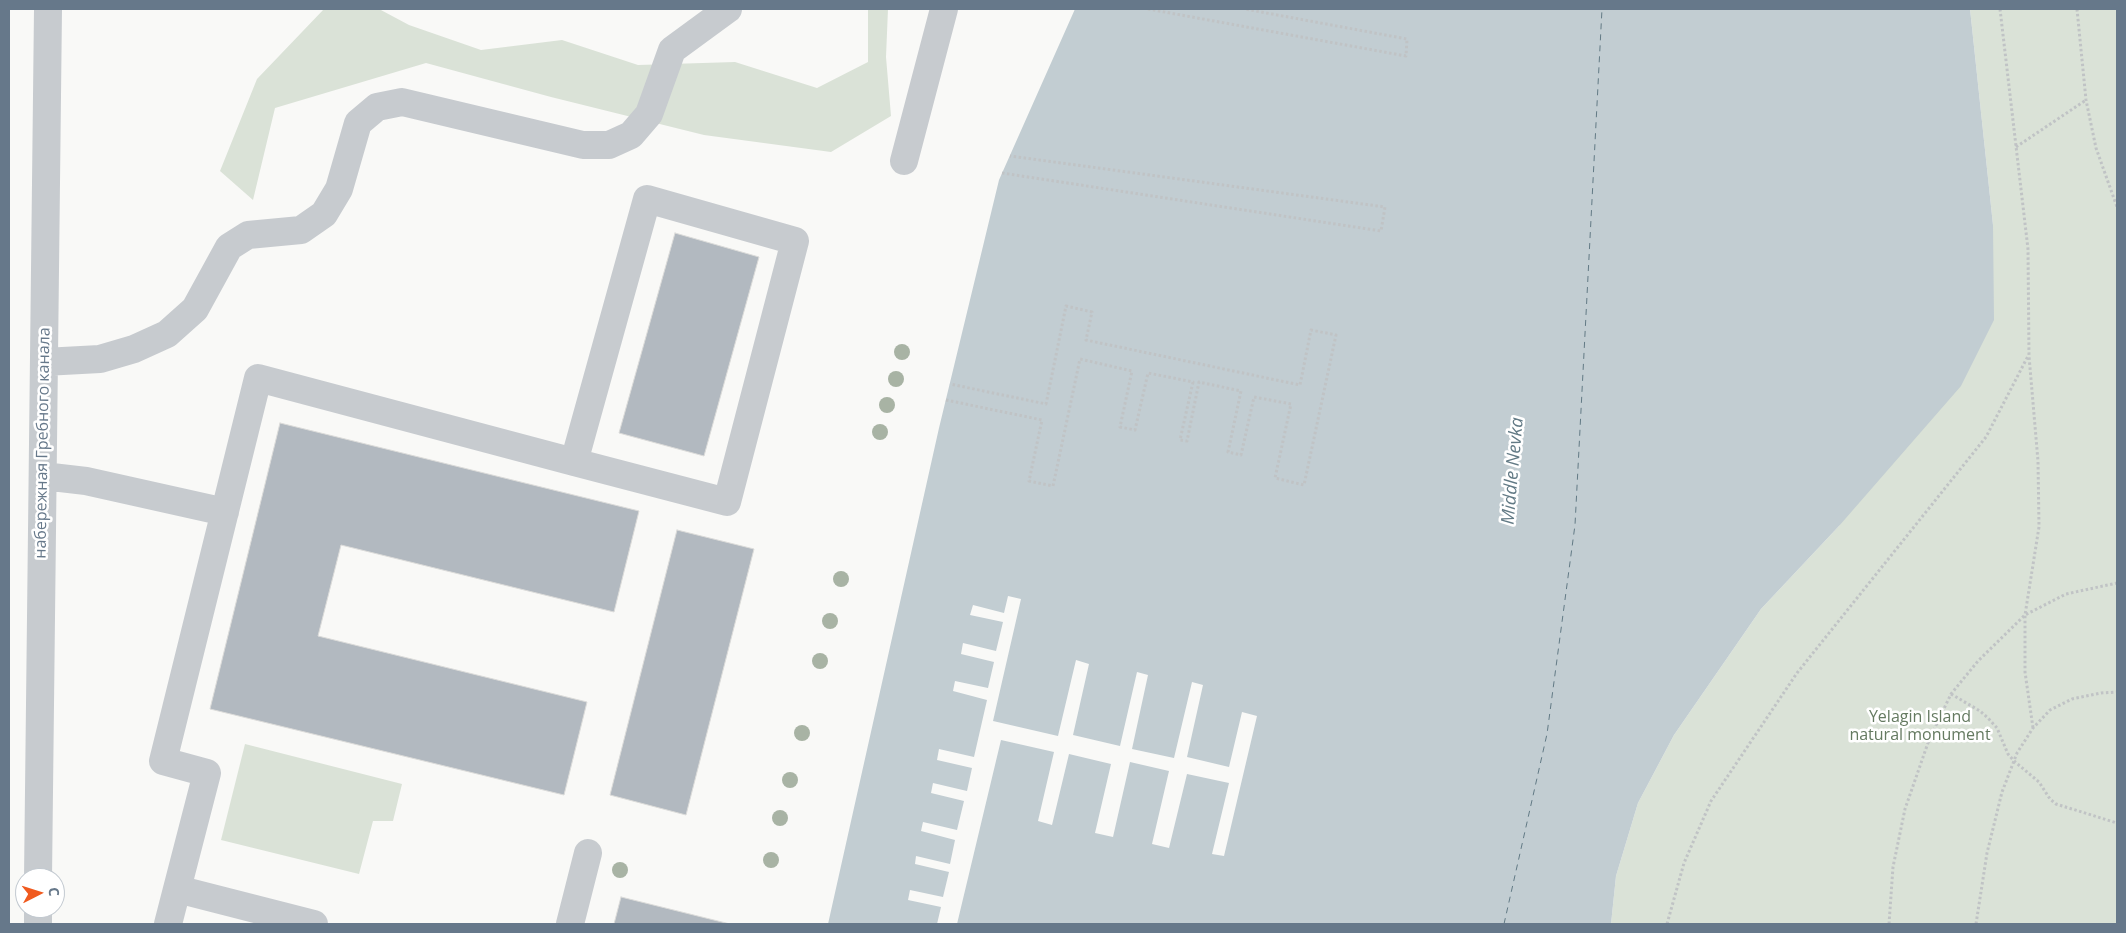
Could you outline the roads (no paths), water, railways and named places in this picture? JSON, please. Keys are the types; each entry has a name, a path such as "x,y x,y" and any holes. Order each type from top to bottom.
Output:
{"street":[{"name":"набережная Гребного канала","path":"38,868 48,9"},
{"path":"44,362 100,359 134,349 167,334 195,309 229,247 248,235 301,230 324,214 339,189 358,123 377,107 402,102 583,145 609,145 630,135 649,114 672,50 728,9"},
{"path":"904,161 944,9"},
{"path":"168,924 207,773 163,761 258,378 574,462 727,502 794,241 647,199 574,462"},
{"path":"42,476 86,481 225,512"},
{"path":"570,924 588,853"},
{"path":"177,889 314,924"}],"water":[{"name":"Middle Nevka","path":"1075,9 1970,9 1993,225 1994,320 1961,386 1839,526 1761,609 1674,735 1638,803 1616,876 1611,924 828,924 939,428 999,180"}],"park label":[{"name":"Yelagin Island natural monument","path":"1920,726"}]}
